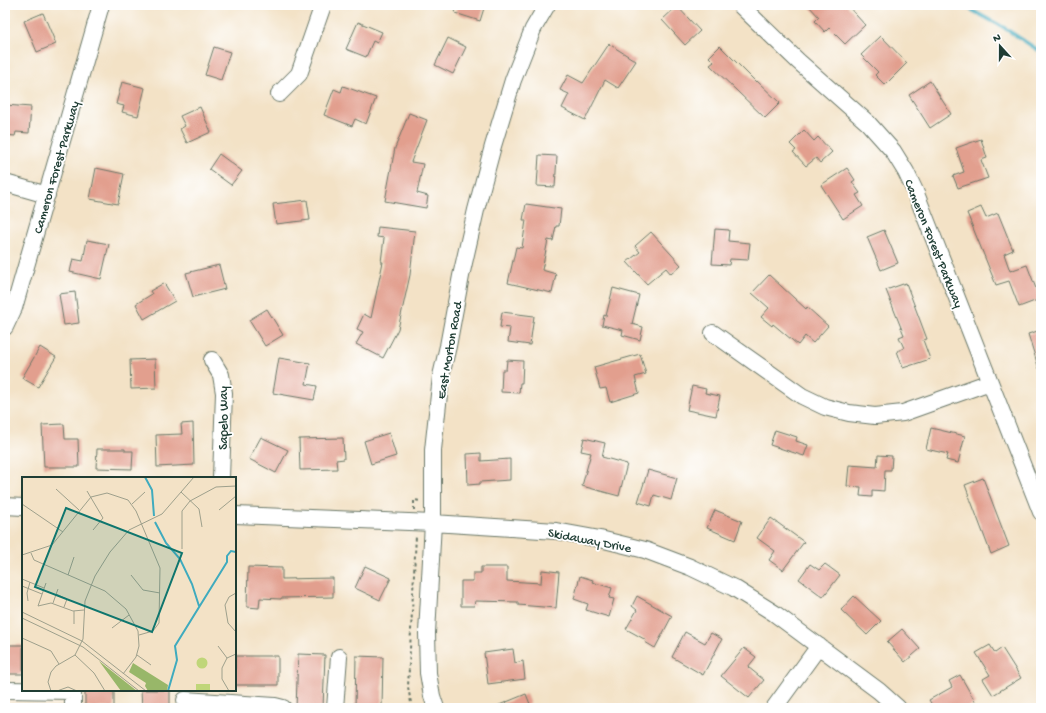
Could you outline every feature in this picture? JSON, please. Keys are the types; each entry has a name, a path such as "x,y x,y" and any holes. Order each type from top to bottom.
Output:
{"street":[{"name":"Cameron Forest Parkway","path":"5,327 14,308 101,5"},
{"path":"279,94 299,74 323,5"},
{"name":"East Morton Road","path":"436,708 432,696 428,673 428,646 433,523 433,450 441,376 461,276 476,210 493,146 513,80 533,29 547,5"},
{"name":"Cameron Forest Parkway","path":"740,5 798,61 868,123 893,151 906,172 916,191 1041,512"},
{"path":"5,183 47,195"},
{"path":"713,333 802,396 826,407 849,413 875,416 903,412 990,382"},
{"name":"Sapelo Way","path":"212,360 221,375 224,393 222,477"},
{"path":"5,506 22,507"},
{"name":"Skidaway Drive","path":"236,515 414,522 556,531 600,538 645,550 690,567 734,588 774,613 879,691 898,708"},
{"path":"774,708 819,646"},
{"path":"336,708 339,656"},
{"path":"5,690 22,690"},
{"path":"73,691 73,708"},
{"path":"185,699 275,706 283,708"}],"path":[{"path":"412,708 408,687 416,534 414,522 414,500 433,501"}],"building":[{"path":"457,5 485,5 480,21 455,13"},
{"path":"808,5 847,5 865,25 845,44 829,28 825,32 815,21 819,17"},
{"path":"677,6 700,31 685,45 662,20"},
{"path":"43,13 56,44 37,52 24,21"},
{"path":"358,22 382,32 377,43 373,41 366,57 346,49"},
{"path":"881,36 907,63 885,85 875,75 878,72 861,55"},
{"path":"448,38 466,47 453,74 435,65"},
{"path":"609,44 636,61 618,88 605,80 585,120 562,108 569,94 560,90 568,75 583,83"},
{"path":"720,46 756,82 757,81 780,103 765,118 710,65 714,62 709,57"},
{"path":"214,47 230,52 221,80 205,75"},
{"path":"930,81 951,114 930,128 909,95"},
{"path":"122,82 145,88 138,116 122,112 124,106 116,104"},
{"path":"343,86 376,98 366,124 355,119 352,126 324,115 334,89 341,92"},
{"path":"5,105 31,107 29,133 16,132 15,136 5,135"},
{"path":"200,107 211,132 187,143 180,129 185,126 180,116"},
{"path":"409,113 427,120 411,162 423,164 417,193 428,196 426,208 385,201 395,148"},
{"path":"804,130 814,141 818,137 832,152 820,163 816,158 806,166 793,152 796,150 790,144"},
{"path":"981,139 987,158 981,160 988,178 958,188 953,176 964,172 956,148"},
{"path":"219,154 242,171 231,185 209,169"},
{"path":"539,155 557,156 555,187 537,186"},
{"path":"96,168 124,174 118,204 90,199"},
{"path":"847,168 855,180 852,182 860,193 856,195 863,206 843,219 821,185"},
{"path":"307,200 310,220 276,224 273,204"},
{"path":"526,204 561,209 559,226 556,226 553,241 548,240 542,270 556,274 552,293 508,283 516,247 522,248 526,220 523,220"},
{"path":"981,207 986,218 998,213 1013,250 1004,254 1010,271 1027,265 1040,299 1019,307 1009,281 996,285 967,213"},
{"path":"378,227 415,231 410,275 398,329 383,358 356,344 363,332 357,329 364,314 371,318 383,262 381,262 384,238 377,237"},
{"path":"715,229 729,230 728,241 750,243 748,260 730,259 729,265 712,264"},
{"path":"884,230 898,263 881,270 867,237"},
{"path":"651,232 681,265 671,274 666,268 647,284 627,262 640,252 635,246"},
{"path":"87,240 109,244 101,279 70,272 73,259 83,261"},
{"path":"219,265 225,289 193,297 186,273"},
{"path":"769,275 806,309 807,307 828,326 813,343 805,336 798,345 773,324 772,326 761,317 769,308 752,293"},
{"path":"164,283 175,301 144,319 136,304 152,294 150,291"},
{"path":"906,283 927,339 923,340 930,359 903,368 897,351 904,348 899,337 904,335 886,290"},
{"path":"613,288 639,295 632,324 643,327 640,340 622,335 623,330 602,325 604,315 606,316"},
{"path":"75,292 79,323 64,325 59,294"},
{"path":"267,309 283,335 265,346 249,320"},
{"path":"502,312 534,316 530,345 508,342 510,328 500,327"},
{"path":"1041,330 1041,369 1039,369 1028,334"},
{"path":"40,347 56,357 38,387 22,378"},
{"path":"640,354 646,374 635,377 639,393 610,402 606,388 600,389 594,367"},
{"path":"279,358 310,363 306,384 317,386 314,400 273,393"},
{"path":"155,359 156,388 131,389 130,360"},
{"path":"507,360 523,361 522,383 520,383 519,393 501,392 502,370 506,370"},
{"path":"692,386 706,389 705,393 720,396 716,416 687,410"},
{"path":"193,423 194,465 157,467 156,435 182,434 181,424"},
{"path":"64,424 65,439 78,439 79,467 44,467 42,425"},
{"path":"931,428 965,436 958,463 946,460 948,454 926,449"},
{"path":"775,430 797,437 796,441 808,445 804,456 770,445"},
{"path":"389,433 396,456 371,464 364,441"},
{"path":"261,437 288,450 276,473 249,459"},
{"path":"343,438 344,459 336,460 337,469 300,470 299,439"},
{"path":"584,438 605,443 602,457 627,464 619,496 582,486 591,453 581,451"},
{"path":"97,449 125,449 125,451 133,451 132,469 96,468"},
{"path":"481,453 481,461 510,459 510,480 480,482 480,484 468,485 467,454"},
{"path":"878,455 892,456 891,470 885,470 884,491 872,490 872,497 860,496 861,487 847,486 849,465 877,467"},
{"path":"648,470 677,478 671,500 654,495 651,506 638,502"},
{"path":"983,478 1009,546 991,554 965,485"},
{"path":"715,510 742,521 735,540 707,528"},
{"path":"771,518 804,542 783,570 769,560 775,551 757,538"},
{"path":"810,564 819,570 825,564 840,575 823,597 799,579"},
{"path":"365,566 391,578 380,600 355,588"},
{"path":"248,567 282,568 282,579 333,578 333,597 281,599 260,598 259,608 247,607"},
{"path":"481,567 507,567 507,581 541,583 542,570 559,572 556,608 518,605 518,602 475,601 474,606 461,606 461,581 473,581 473,573 481,573"},
{"path":"580,576 593,580 592,582 612,588 609,598 614,599 609,617 586,610 588,604 574,599"},
{"path":"637,596 672,616 655,648 645,642 646,640 626,629 637,610 632,606"},
{"path":"854,596 881,621 867,635 841,610"},
{"path":"902,629 920,649 905,662 887,642"},
{"path":"685,632 705,643 711,633 722,639 703,675 672,657"},
{"path":"5,645 22,645 22,674 5,674"},
{"path":"990,645 995,653 1002,648 1021,678 993,695 983,679 990,675 976,653"},
{"path":"744,648 756,657 748,667 764,680 749,698 721,676"},
{"path":"513,649 515,663 523,661 525,679 488,684 484,653"},
{"path":"298,654 325,655 323,708 296,708"},
{"path":"236,656 278,656 278,685 236,685"},
{"path":"356,656 383,657 382,708 355,708"},
{"path":"960,675 976,703 967,708 934,708 929,700 952,687 949,681"},
{"path":"85,691 114,691 114,708 85,708"},
{"path":"141,691 170,691 170,708 142,708"},
{"path":"526,694 530,704 527,705 528,708 492,708"}],"waterway":[{"path":"962,5 1003,27 1041,52"}]}
